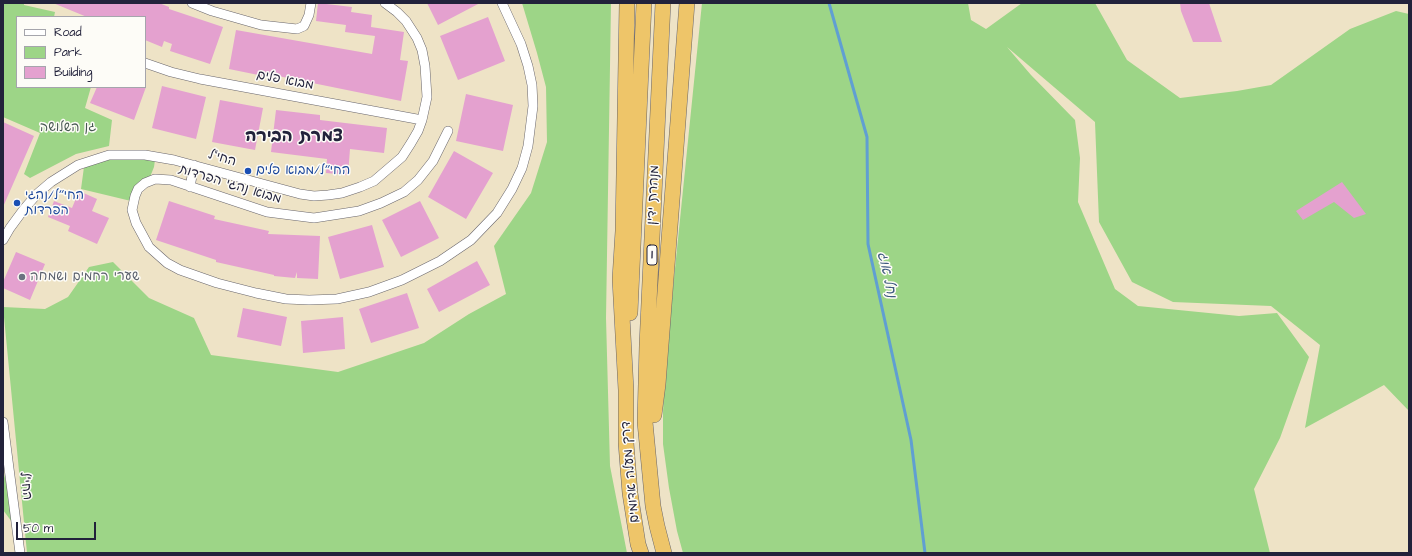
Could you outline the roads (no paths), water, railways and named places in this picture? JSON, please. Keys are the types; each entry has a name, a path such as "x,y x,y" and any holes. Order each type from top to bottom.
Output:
{"highway":[{"path":"626,390 620,279 623,231 627,3"},
{"name":"מנהרת ידין","path":"626,390 644,3"},
{"name":"מנהרת ידין","path":"653,506 645,422 647,345 664,3"},
{"path":"653,506 651,450 658,384 687,3"},
{"name":"דרך מעלה אדומים","path":"626,390 626,443 630,493 638,544 641,553"},
{"name":"דרך מעלה אדומים","path":"653,506 664,553"}],"street":[{"path":"192,3 212,11 261,25 297,29 304,26 309,16 310,3"},
{"name":"החי\"ל","path":"3,240 14,221 37,194 51,182 78,165 108,155 145,155 194,165 300,194 314,196 328,195 360,187 374,181 402,157 418,131 427,98 425,66 422,50 417,38 406,21 385,3"},
{"name":"מבוא נהגי הפרדות","path":"448,132 433,161 418,180 404,192 381,204 359,211 314,218 267,212 171,180 155,179 145,183 138,189 132,210 136,223 150,247 167,263 180,270 217,283 286,299 337,299 368,292 402,280 440,260 471,240 497,213 512,189 522,168 528,146 533,106 532,85 521,44 502,3"},
{"name":"מבוא פלים","path":"146,63 171,72 200,79 422,120"},
{"path":"190,187 194,165"},
{"name":"החי\"ל","path":"3,422 20,553"}],"waterway":[{"name":"נחל אוג","path":"829,3 867,137 868,244 911,440 925,553"}],"place":[{"name":"החי״ל/מבוא פלים","path":"248,171"},
{"name":"החי״ל/נהגי הפרדות","path":"17,203"},
{"name":"שערי רחמים ושמחה","path":"22,277"}],"district":[{"name":"צמרת הבירה","path":"294,137"}],"park label":[{"name":"גן השלושה","path":"68,128"}]}
